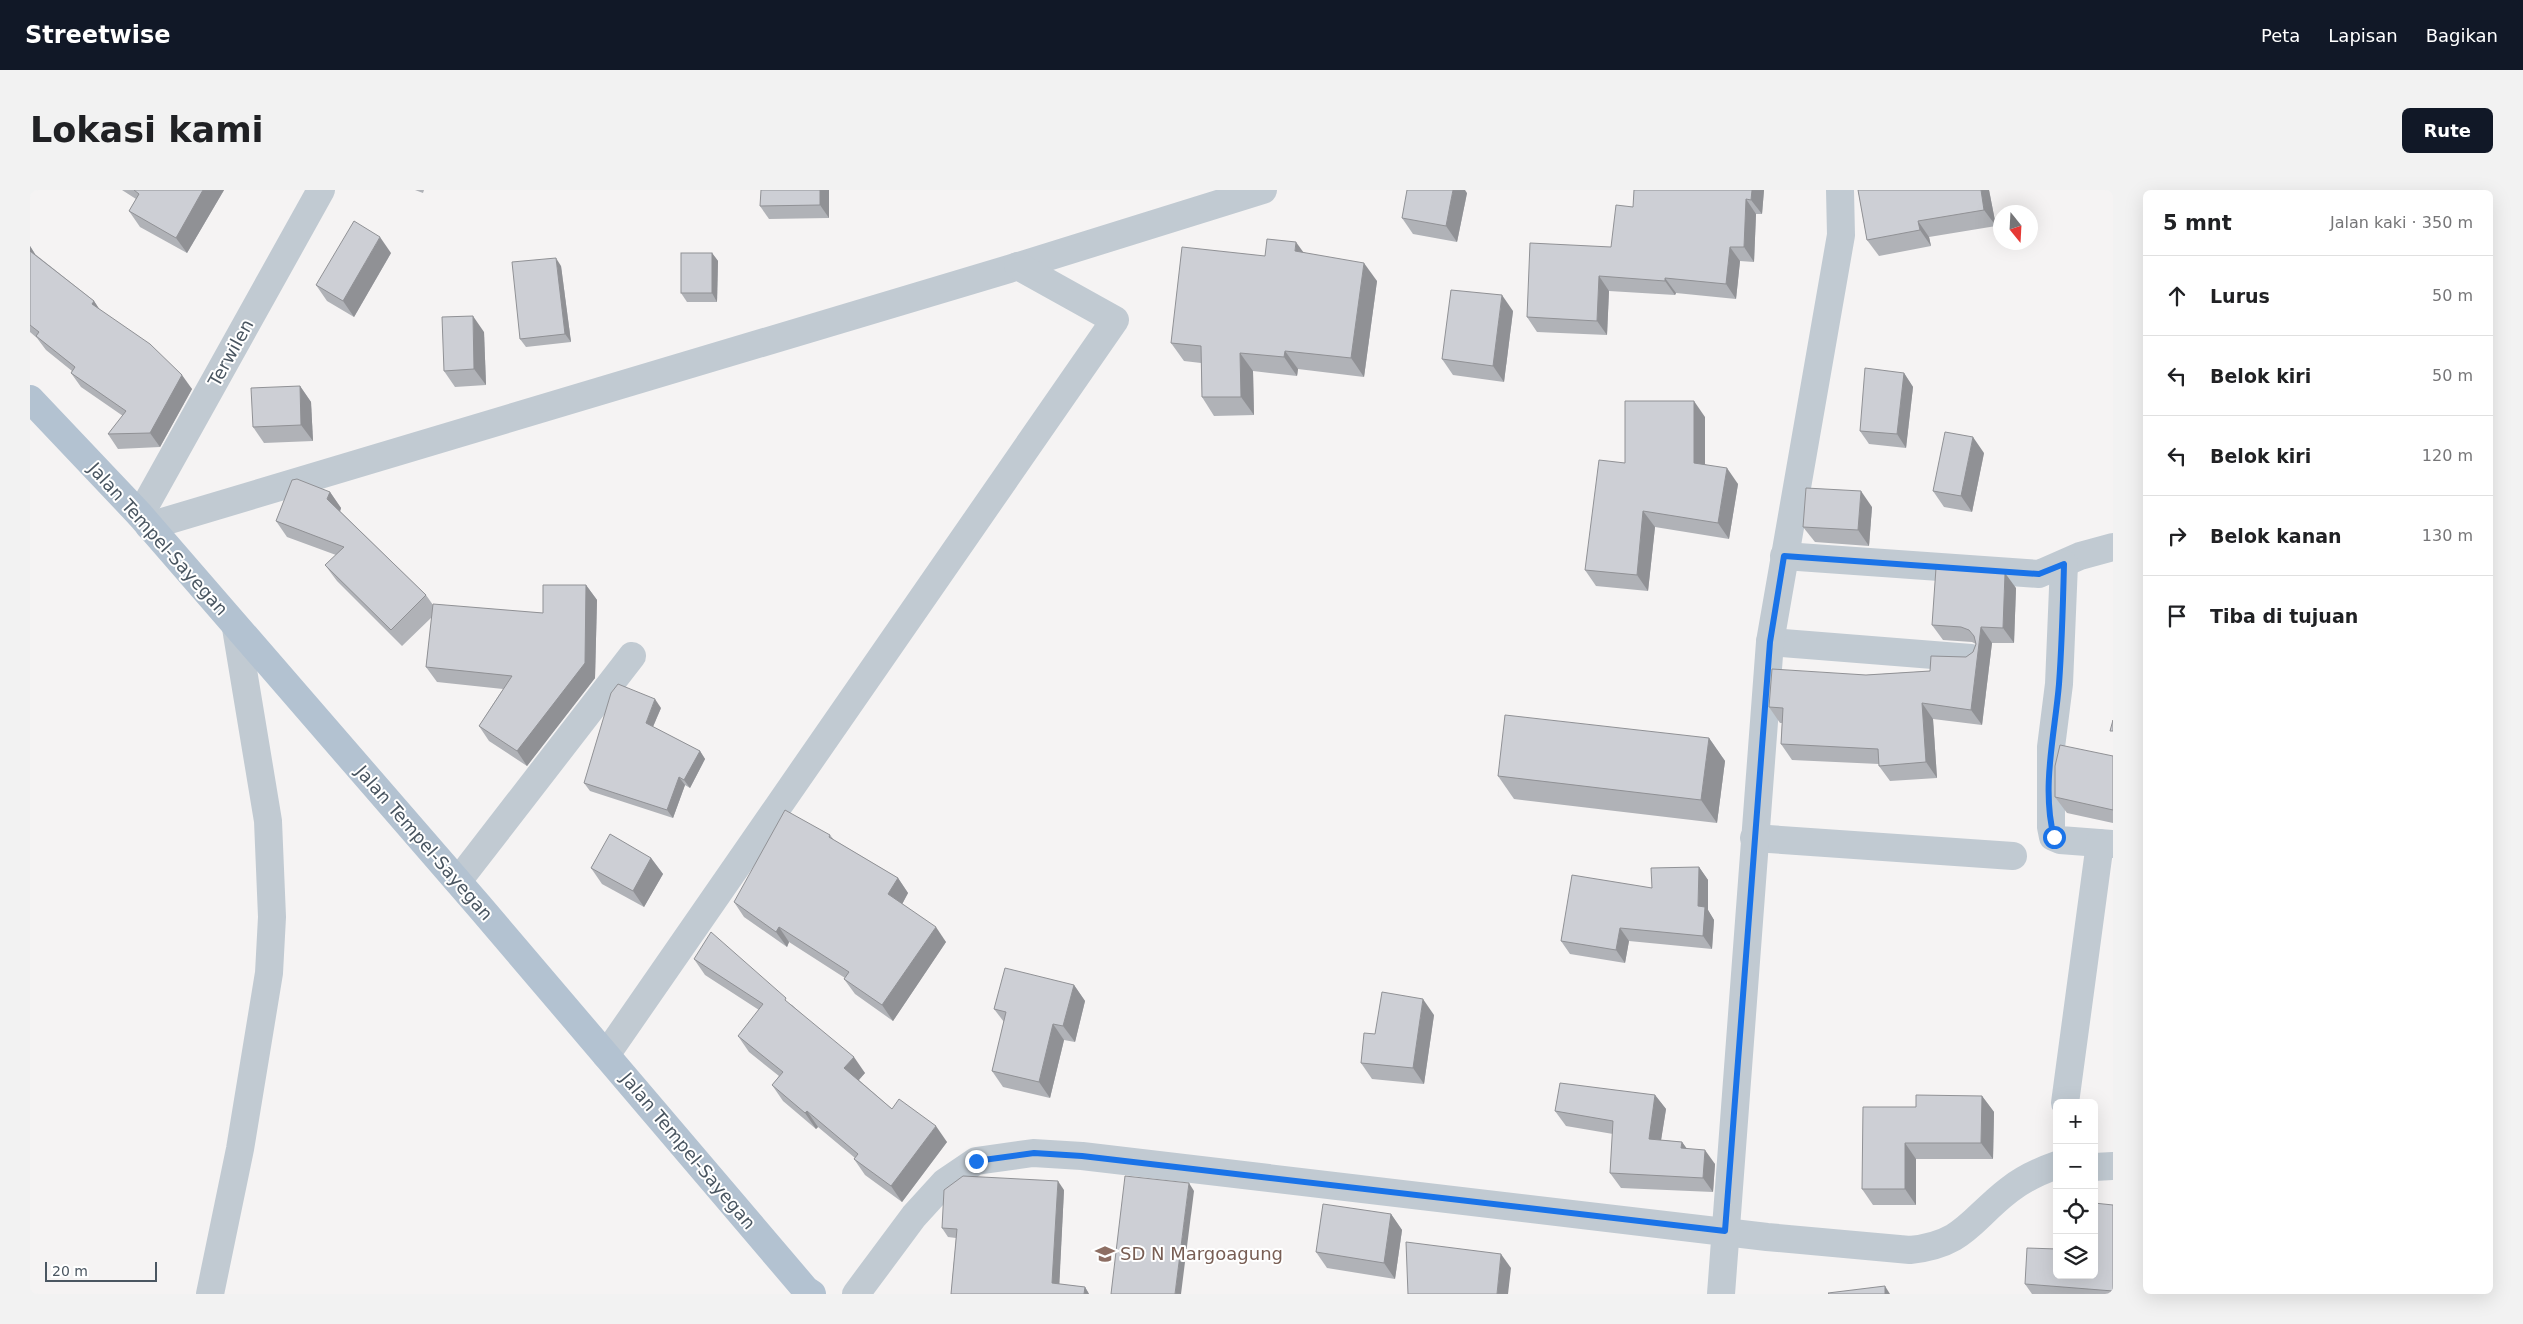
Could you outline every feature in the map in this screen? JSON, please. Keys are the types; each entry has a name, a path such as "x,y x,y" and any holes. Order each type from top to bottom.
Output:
{"main road":[{"name":"Jalan Tempel-Sayegan","path":"30,399 144,521 458,881 806,1290 812,1294"}],"street":[{"name":"Terwilen","path":"144,521 321,190"},
{"path":"144,521 1018,266 1263,190"},
{"path":"1721,1294 1770,642 1842,235 1840,190"},
{"path":"606,1055 1115,320 1018,266"},
{"path":"1784,556 2039,574 2080,556 2113,546"},
{"path":"2064,564 2059,684 2051,747 2051,827 2054,837 2060,840 2107,844 2066,1099"},
{"path":"210,1294 240,1149 269,973 272,917 268,821 236,628"},
{"path":"1770,642 1971,658"},
{"path":"458,881 632,656"},
{"path":"1754,838 2013,856"},
{"path":"856,1294 914,1216 945,1182 976,1161 1034,1153 1082,1156 1725,1231 1910,1250 1932,1248 1954,1237 1973,1224 2008,1190 2031,1175 2053,1166"},
{"path":"2098,1167 2113,1166"}],"building":[{"path":"134,190 203,190 176,238 129,211 139,194"},
{"path":"761,190 820,190 820,205 760,206"},
{"path":"1407,190 1453,190 1446,226 1402,218"},
{"path":"1634,190 1752,190 1751,200 1746,199 1744,247 1730,247 1726,284 1665,278 1665,281 1599,276 1597,321 1527,317 1530,243 1611,247 1616,205 1633,207"},
{"path":"1858,190 1981,190 1984,210 1918,221 1920,230 1867,240"},
{"path":"354,221 380,237 343,301 316,285"},
{"path":"1267,239 1296,242 1295,251 1364,263 1351,358 1285,351 1284,357 1240,353 1241,397 1202,397 1201,346 1171,343 1182,247 1265,256"},
{"path":"30,251 94,301 92,304 150,344 182,375 150,433 108,434 126,411 71,373 75,367 36,336 39,332 30,325"},
{"path":"681,253 712,253 712,293 681,293"},
{"path":"556,258 565,334 520,339 512,262"},
{"path":"1451,290 1502,295 1493,366 1442,359"},
{"path":"473,316 474,369 444,371 442,317"},
{"path":"1865,368 1904,373 1897,434 1860,431"},
{"path":"300,386 301,425 253,427 251,388"},
{"path":"1625,401 1694,401 1694,463 1727,468 1718,523 1643,511 1637,575 1585,570 1599,460 1625,463"},
{"path":"1945,432 1973,437 1961,496 1933,491"},
{"path":"297,479 330,492 327,499 426,595 391,630 325,565 344,547 276,521 292,480"},
{"path":"1806,488 1861,491 1858,530 1803,527"},
{"path":"1936,568 2005,573 2003,628 1981,627 1971,710 1922,703 1926,762 1879,766 1878,749 1781,744 1783,708 1769,707 1772,669 1866,675 1930,671 1931,656 1966,657 1973,652 1976,644 1974,636 1969,630 1961,627 1932,625"},
{"path":"543,585 586,585 585,663 517,751 479,726 512,676 426,667 433,604 543,613"},
{"path":"618,684 655,699 646,723 700,751 684,780 679,777 667,810 584,783 611,693"},
{"path":"1505,715 1709,738 1701,800 1498,776"},
{"path":"2113,720 2113,731 2110,731"},
{"path":"2060,745 2113,756 2113,810 2055,797 2055,766"},
{"path":"785,810 830,835 829,837 898,878 888,894 936,927 882,1005 844,979 849,972 779,927 776,932 734,902"},
{"path":"610,834 651,858 633,891 591,868"},
{"path":"1699,867 1698,906 1705,907 1703,936 1620,928 1616,950 1561,941 1572,875 1652,888 1651,868"},
{"path":"711,932 786,998 785,1000 854,1057 844,1068 892,1109 899,1099 936,1126 891,1186 854,1159 858,1154 807,1111 805,1113 772,1085 783,1072 738,1036 763,1004 694,959"},
{"path":"1005,968 1074,985 1063,1026 1053,1024 1039,1082 992,1071 1006,1012 994,1009"},
{"path":"1382,992 1423,999 1413,1068 1361,1063 1364,1033 1375,1034"},
{"path":"1560,1083 1655,1095 1649,1139 1682,1142 1681,1148 1705,1150 1703,1178 1610,1173 1613,1121 1555,1111"},
{"path":"1916,1095 1982,1096 1981,1143 1905,1143 1905,1189 1862,1189 1863,1107 1916,1107"},
{"path":"963,1176 1058,1181 1052,1283 1085,1287 1084,1294 951,1294 957,1229 942,1228 944,1190"},
{"path":"1125,1176 1189,1183 1175,1294 1111,1294"},
{"path":"2098,1203 2113,1205 2113,1291 2025,1284 2027,1248 2053,1249 2053,1279 2098,1279"},
{"path":"1323,1204 1391,1214 1384,1263 1316,1252"},
{"path":"1406,1242 1501,1254 1497,1294 1408,1294"},
{"path":"1885,1286 1885,1294 1828,1293"}],"place":[{"name":"SD N Margoagung","path":"1105,1254"}],"route":[{"path":"976,1161 1034,1153 1082,1156 1725,1231 1770,642 1784,556 2039,574 2064,564 2059,684 2051,747 2051,827 2054,837"}]}
